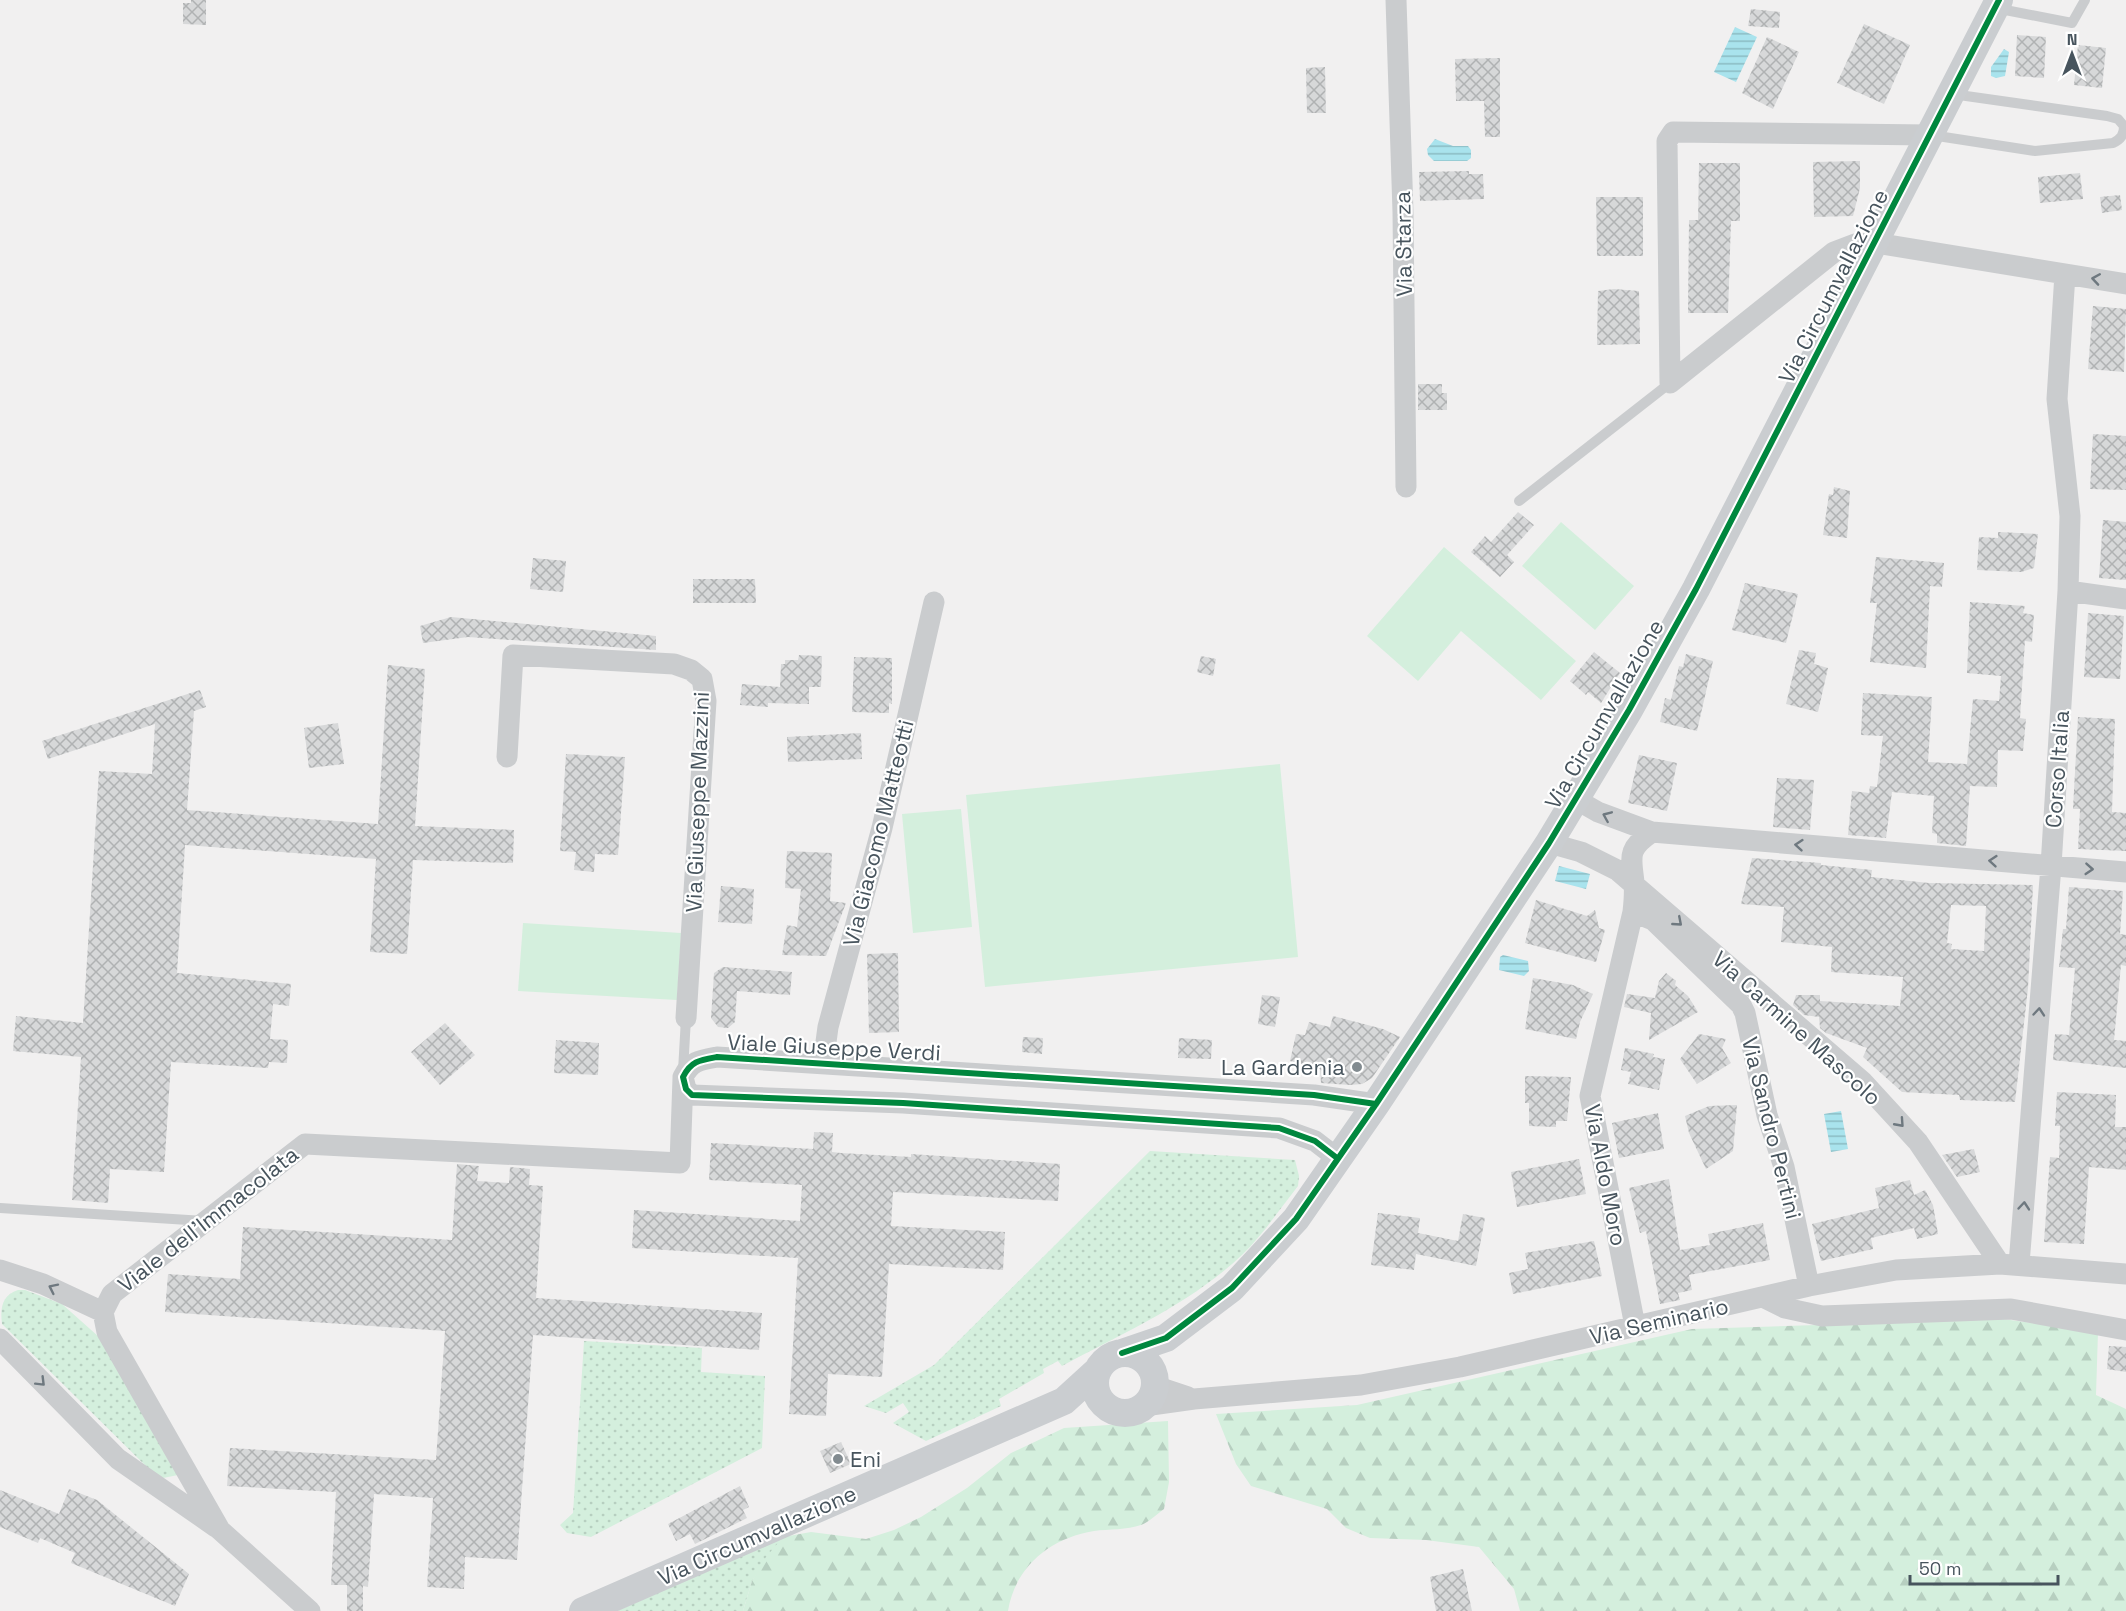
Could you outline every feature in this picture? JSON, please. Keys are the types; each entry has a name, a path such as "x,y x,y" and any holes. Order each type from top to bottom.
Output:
{"street":[{"name":"Via Starza","path":"1396,0 1403,224 1406,487"},
{"name":"Via Circumvallazione","path":"1122,1353 1166,1338 1232,1288 1296,1219 1376,1104 1549,843 1576,800 1696,589 1997,4"},
{"path":"1670,383 1667,141 1673,132 1930,135"},
{"path":"1670,383 1834,252 1855,244 1876,243 2126,284"},
{"name":"Corso Italia","path":"2009,1264 2051,866 2068,591 2070,516 2057,399 2065,274"},
{"path":"2068,591 2126,599"},
{"name":"Via Giacomo Matteotti","path":"823,1064 828,1027 882,828 934,602"},
{"name":"Via Giuseppe Mazzini","path":"507,757 513,655 674,664 690,670 702,679 706,701 686,1018"},
{"path":"1576,800 1606,816 1652,832 2126,872"},
{"name":"Via Aldo Moro","path":"1635,1326 1590,1096 1633,912 1634,883 1630,857 1640,840 1652,832"},
{"name":"Via Carmine Mascolo","path":"1549,843 1581,852 1617,870 1863,1082 1918,1142 2009,1264"},
{"name":"Via Sandro Pertini","path":"1633,912 1653,920 1741,1005 1745,1013 1767,1115 1784,1167 1809,1286"},
{"name":"Viale Giuseppe Verdi","path":"683,1077 695,1061 717,1057 1314,1095 1376,1104"},
{"path":"683,1077 686,1089 693,1095 795,1097 961,1106 1279,1128 1315,1141 1337,1158"},
{"name":"Viale dell'Immacolata","path":"310,1611 220,1530 107,1332 103,1312 112,1294 304,1144 680,1163 683,1077"},
{"name":"Via Seminario","path":"1151,1388 1194,1399 1361,1385 1460,1367 1809,1286 1896,1270 2009,1264 2126,1274"},
{"path":"0,1270 43,1284 103,1312"},
{"path":"1763,1297 1785,1308 1822,1316 2011,1309 2126,1330"},
{"path":"1064,1401 1107,1406 1126,1413 1151,1388 1166,1338"},
{"path":"0,1340 118,1459 220,1530"},
{"path":"1107,1406 1096,1390 1098,1370 1104,1362 1122,1353 1141,1357 1151,1388"},
{"name":"Via Circumvallazione","path":"583,1611 1064,1401 1098,1370"}],"lane":[{"path":"1997,4 2072,23 2085,0"},
{"path":"1930,135 2035,151 2112,142 2120,139 2124,133 2124,126 2118,119 2107,116 1952,94"},
{"path":"1519,501 1670,383"},
{"name":"Via Giuseppe Mazzini","path":"683,1077 686,1018"},
{"path":"0,1208 207,1221"}],"green space":[{"path":"1561,522 1634,586 1595,630 1522,566"},
{"path":"1444,547 1576,661 1541,700 1461,631 1418,681 1367,636"},
{"path":"1280,764 1298,957 985,987 966,795"},
{"path":"961,809 972,927 913,933 902,814"},
{"path":"523,923 681,933 677,1000 518,991"},
{"path":"1150,1151 1295,1160 1299,1176 1298,1186 1243,1254 1202,1288 1156,1316 1062,1366 1058,1361 1043,1369 1044,1373 999,1399 1001,1406 926,1441 893,1423 909,1412 903,1403 886,1413 864,1406 934,1365"},
{"path":"18,1290 25,1290 62,1304 99,1337 178,1475 163,1478 153,1473 2,1324 3,1303 8,1295"},
{"path":"2003,1319 2098,1332 2096,1395 2126,1409 2126,1611 1520,1611 1514,1589 1479,1547 1426,1540 1370,1538 1346,1528 1327,1509 1251,1486 1236,1464 1216,1414 1357,1405 1692,1329"},
{"path":"584,1341 702,1348 701,1372 765,1376 762,1448 591,1537 567,1533 560,1525 573,1513"},
{"path":"1168,1421 1169,1482 1164,1509 1136,1527 1094,1531 1063,1540 1049,1548 1037,1557 1018,1581 1008,1611 743,1611 752,1581 766,1557 783,1537 811,1532 866,1539 894,1530 921,1517 967,1488 1011,1453 1064,1428"},
{"path":"783,1537 752,1581 743,1611 617,1611"}],"water":[{"path":"1735,27 1757,37 1736,82 1714,72"},
{"path":"2004,49 2009,52 2005,76 1996,78 1991,76 1991,67"},
{"path":"1435,139 1453,146 1468,146 1471,150 1471,158 1467,161 1434,161 1428,155 1427,149"},
{"path":"1559,866 1590,874 1586,889 1555,881"},
{"path":"1503,955 1528,961 1529,971 1524,976 1499,970 1500,957"},
{"path":"1841,1111 1848,1149 1831,1152 1824,1114"}],"building":[{"path":"191,0 206,0 206,25 183,24 183,3 191,3"},
{"path":"1751,9 1780,12 1779,28 1748,26"},
{"path":"1864,24 1910,45 1884,104 1837,83"},
{"path":"2017,35 2046,37 2044,78 2015,76"},
{"path":"1767,37 1799,52 1773,109 1742,93"},
{"path":"2078,45 2106,48 2102,88 2074,85"},
{"path":"1500,58 1500,137 1485,137 1484,101 1456,101 1455,59"},
{"path":"1325,67 1326,113 1307,113 1306,68"},
{"path":"1860,161 1860,188 1853,216 1814,217 1813,162"},
{"path":"1699,163 1740,163 1740,221 1731,221 1728,313 1688,313 1689,220 1698,220"},
{"path":"1469,171 1469,174 1483,174 1484,199 1420,201 1419,172"},
{"path":"2080,173 2083,199 2040,203 2038,177"},
{"path":"2120,195 2122,210 2102,213 2100,197"},
{"path":"1596,197 1643,197 1643,256 1597,256"},
{"path":"1614,289 1639,291 1640,344 1597,345 1598,291"},
{"path":"2093,306 2126,309 2124,372 2088,369"},
{"path":"1418,384 1442,384 1442,393 1447,393 1447,410 1418,410"},
{"path":"2093,434 2126,436 2126,490 2090,489"},
{"path":"1834,487 1850,491 1847,538 1823,535 1829,494 1833,495"},
{"path":"1518,512 1534,525 1507,555 1514,562 1500,577 1471,552 1485,536 1491,542"},
{"path":"2103,520 2126,522 2126,580 2099,578"},
{"path":"1998,532 2038,534 2034,568 2021,572 1977,570 1979,537 1998,538"},
{"path":"1876,557 1944,563 1942,587 1930,586 1926,668 1870,662 1877,603 1870,603"},
{"path":"533,558 566,561 563,592 530,589"},
{"path":"693,579 755,579 756,603 693,603"},
{"path":"1745,583 1798,594 1786,643 1732,630"},
{"path":"1970,602 2025,606 2023,613 2034,615 2032,642 2025,641 2020,718 2026,719 2023,751 1998,750 1997,787 1970,786 1966,846 1937,843 1937,834 1932,833 1934,796 1892,792 1886,838 1848,835 1852,791 1869,793 1870,786 1877,787 1883,736 1861,735 1863,693 1932,697 1928,762 1967,764 1973,699 1999,701 2001,676 1967,673"},
{"path":"2088,613 2124,616 2120,679 2084,677"},
{"path":"451,617 656,636 656,650 468,637 423,643 420,626"},
{"path":"1799,650 1816,653 1814,664 1828,668 1818,712 1786,704"},
{"path":"1594,652 1620,673 1601,703 1588,692 1586,695 1570,681"},
{"path":"1686,654 1713,661 1697,731 1660,722 1665,698 1671,700 1679,666 1683,667"},
{"path":"799,655 822,656 821,687 809,687 809,704 768,703 768,707 740,705 742,684 780,687 781,664 785,664 785,660 798,660"},
{"path":"1201,656 1216,659 1213,676 1197,672"},
{"path":"854,657 892,658 892,704 889,703 889,713 852,712"},
{"path":"388,665 425,669 415,826 514,830 513,863 413,860 407,954 370,952 376,859 185,845 177,973 291,984 289,1006 273,1004 270,1039 288,1040 287,1063 269,1062 268,1068 171,1062 164,1172 110,1169 108,1203 72,1200 81,1057 13,1051 16,1016 83,1023 99,771 152,774 155,724 48,759 42,741 200,690 206,707 194,711 187,810 378,824"},
{"path":"2078,717 2115,719 2112,812 2126,813 2126,851 2078,849 2080,809 2073,809"},
{"path":"338,723 344,764 309,768 304,728"},
{"path":"861,733 862,759 788,762 787,737"},
{"path":"566,754 625,757 618,855 595,854 594,872 574,870 576,852 560,851"},
{"path":"1639,755 1677,763 1667,811 1628,803"},
{"path":"1777,778 1814,780 1810,830 1773,827"},
{"path":"787,851 832,853 830,901 846,903 826,956 782,955 787,925 797,927 801,889 785,888"},
{"path":"1752,858 1821,863 1821,865 1872,870 1871,877 1929,883 2033,885 2028,988 2015,1102 1960,1100 1959,1095 1902,1092 1863,1057 1867,1048 1826,1033 1820,1028 1819,1017 1804,1015 1793,1005 1796,995 1820,995 1820,1001 1900,1006 1903,977 1831,972 1832,947 1781,942 1784,907 1741,904","holes":["1951,905 1986,906 1984,951 1951,949 1952,944 1947,943"]},
{"path":"721,886 754,889 752,924 718,922"},
{"path":"2069,887 2123,891 2120,934 2126,935 2126,966 2121,965 2114,1040 2126,1041 2126,1068 2053,1060 2055,1034 2069,1035 2075,968 2059,967 2063,929 2066,929"},
{"path":"1536,900 1587,916 1595,910 1599,928 1605,930 1596,962 1525,943"},
{"path":"898,953 899,1032 869,1033 867,954"},
{"path":"723,967 792,972 790,995 737,991 735,1022 728,1028 718,1027 711,1018 714,973"},
{"path":"1666,973 1676,981 1675,985 1688,996 1698,1012 1649,1040 1651,1013 1624,1007 1627,994 1655,998 1659,981"},
{"path":"1533,978 1573,985 1593,994 1580,1022 1576,1039 1525,1029"},
{"path":"1262,995 1280,997 1275,1027 1258,1024"},
{"path":"1333,1016 1383,1029 1400,1037 1372,1078 1362,1084 1321,1083 1320,1069 1290,1061 1296,1034 1305,1035 1309,1022 1330,1027"},
{"path":"445,1023 475,1055 440,1085 411,1052"},
{"path":"1699,1034 1726,1039 1722,1048 1731,1063 1697,1084 1680,1059"},
{"path":"1023,1037 1043,1038 1042,1054 1022,1052"},
{"path":"1179,1038 1212,1040 1211,1059 1178,1058"},
{"path":"556,1040 599,1043 598,1075 554,1073"},
{"path":"1625,1048 1654,1054 1653,1057 1665,1059 1659,1090 1628,1084 1631,1072 1621,1070"},
{"path":"1525,1076 1571,1077 1567,1121 1556,1121 1556,1127 1529,1126 1529,1103 1525,1103"},
{"path":"2057,1092 2116,1095 2115,1127 2126,1127 2126,1170 2089,1167 2084,1244 2044,1242 2050,1157 2059,1158 2060,1126 2055,1126"},
{"path":"1737,1105 1733,1151 1706,1169 1689,1133 1685,1116 1709,1106"},
{"path":"1658,1113 1664,1149 1619,1158 1612,1123"},
{"path":"814,1132 833,1133 832,1152 911,1157 911,1154 1060,1164 1058,1201 893,1192 891,1226 1005,1232 1003,1270 889,1264 882,1377 828,1374 826,1416 789,1414 798,1258 632,1248 634,1210 800,1221 802,1185 709,1180 711,1143 813,1149"},
{"path":"1974,1149 1980,1172 1957,1177 1942,1155"},
{"path":"1579,1159 1586,1194 1517,1207 1511,1172"},
{"path":"457,1164 479,1166 477,1181 509,1183 510,1167 530,1169 529,1185 543,1186 536,1298 762,1313 759,1350 533,1335 517,1560 465,1557 464,1589 427,1587 433,1498 374,1494 368,1587 363,1586 363,1611 347,1611 347,1585 331,1585 336,1492 227,1486 230,1448 436,1460 445,1331 165,1312 168,1274 240,1279 243,1227 452,1240"},
{"path":"1669,1179 1680,1250 1710,1245 1708,1234 1763,1223 1770,1260 1689,1275 1692,1290 1678,1293 1680,1300 1660,1304 1646,1231 1640,1233 1629,1188"},
{"path":"1910,1180 1914,1195 1925,1190 1933,1205 1938,1234 1917,1239 1914,1228 1871,1238 1873,1249 1821,1261 1812,1224 1879,1208 1875,1188"},
{"path":"1378,1213 1420,1218 1418,1233 1458,1241 1463,1214 1485,1218 1476,1266 1416,1254 1414,1270 1371,1265"},
{"path":"1594,1241 1602,1276 1513,1294 1509,1273 1528,1269 1525,1253"},
{"path":"2109,1346 2126,1347 2126,1372 2107,1369"},
{"path":"841,1442 851,1464 830,1473 820,1451"},
{"path":"740,1486 749,1507 743,1510 747,1518 695,1544 690,1534 676,1541 668,1524"},
{"path":"69,1489 97,1500 189,1574 175,1606 71,1563 75,1553 40,1538 38,1543 0,1527 0,1490 59,1514"},
{"path":"1463,1569 1472,1611 1436,1611 1430,1577"}],"cycle path":[{"path":"1122,1353 1166,1338 1232,1288 1296,1219 1376,1104 1549,843 1629,710 1696,589 1999,0"},
{"path":"1337,1158 1315,1141 1279,1128 903,1103 692,1095 686,1089 683,1077 697,1062 717,1057 1314,1095 1376,1104"}],"place":[{"name":"La Gardenia","path":"1357,1067"},
{"name":"Eni","path":"838,1459"}]}
